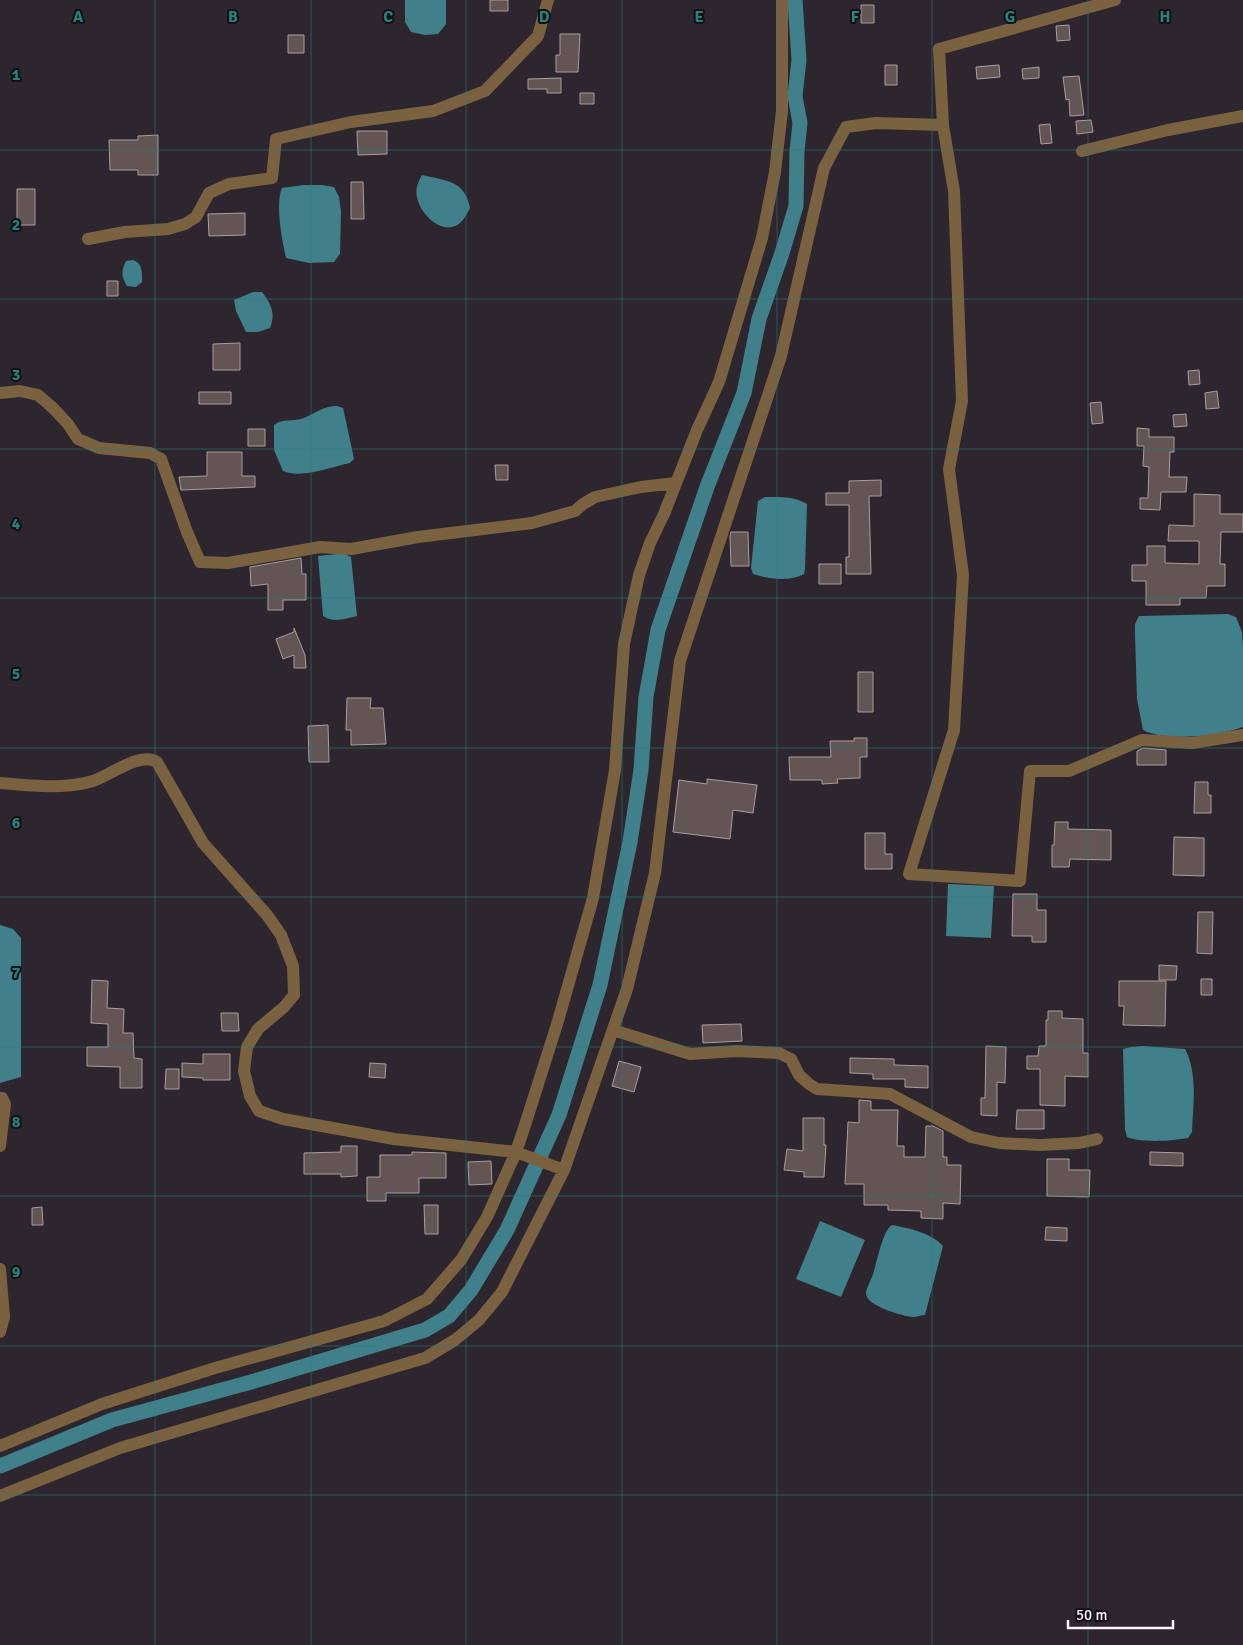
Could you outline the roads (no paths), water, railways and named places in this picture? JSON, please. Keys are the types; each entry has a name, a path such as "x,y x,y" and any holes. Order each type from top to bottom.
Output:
{"street":[{"path":"88,239 125,232 168,229 186,224 196,217 209,193 229,184 272,178 276,139 351,122 433,111 485,91 538,36 548,0"},
{"path":"0,1446 102,1404 215,1368 384,1321 427,1300 461,1260 487,1217 516,1152 558,1021 593,898 614,770 624,644 639,575 650,543 719,382 762,238 775,172 782,111 782,0"},
{"path":"1115,0 939,49 943,125 954,191 962,402 949,469 963,575 954,730 909,874 1020,881 1030,771 1069,771 1142,740 1192,743 1243,735"},
{"path":"1082,150 1168,130 1243,116"},
{"path":"0,1496 120,1448 425,1358 455,1340 479,1320 502,1292 564,1170 627,989 655,873 680,661 780,356 824,168 846,128 876,123 943,125"},
{"path":"0,393 20,392 38,395 54,408 68,424 78,440 99,448 150,452 161,459 187,532 200,562 228,563 320,547 351,549 418,537 532,523 575,511 595,497 641,486 676,483"},
{"path":"0,783 72,786 94,781 121,767 147,759 158,762 203,844 267,915 281,935 293,966 294,995 284,1007 258,1029 247,1047 244,1071 250,1096 259,1111 283,1119 394,1139 516,1152 564,1170"},
{"path":"613,1030 690,1054 736,1051 779,1053 791,1059 799,1075 817,1089 890,1094 971,1137 999,1143 1040,1145 1079,1143 1097,1139"},
{"path":"0,1098 2,1098 5,1104 0,1146"},
{"path":"0,1269 4,1317 0,1332"}],"water":[{"path":"405,0 446,0 446,24 438,34 425,35 411,32 405,22"},
{"path":"422,175 453,183 464,192 470,208 462,221 455,226 448,227 441,226 428,217 419,204 416,194"},
{"path":"304,185 334,187 339,197 341,212 340,254 334,262 309,263 286,258 280,222 280,195 282,188"},
{"path":"133,260 139,263 142,272 142,282 136,287 127,286 122,274 126,261"},
{"path":"253,292 262,292 272,309 273,318 270,328 258,332 246,332 236,311 234,300"},
{"path":"337,406 343,408 354,459 350,463 316,472 299,474 283,471 274,450 274,425 300,419 324,408"},
{"path":"765,497 792,498 807,504 805,569 804,574 798,577 779,579 753,574 751,568 758,501"},
{"path":"345,554 351,557 357,616 335,620 323,616 318,556"},
{"path":"1228,614 1236,617 1242,632 1243,727 1207,735 1178,737 1153,734 1143,730 1137,699 1135,624 1139,616"},
{"path":"948,884 994,886 991,938 946,936"},
{"path":"0,925 13,929 21,938 21,1077 0,1083"},
{"path":"1143,1046 1185,1049 1192,1069 1194,1089 1192,1132 1188,1138 1148,1141 1127,1137 1125,1129 1123,1049"},
{"path":"820,1221 865,1240 841,1297 796,1279"},
{"path":"892,1225 926,1234 943,1246 925,1315 913,1317 895,1313 870,1301 866,1295 882,1242"}],"waterway":[{"path":"0,1466 112,1420 251,1382 425,1330 449,1316 471,1290 507,1230 559,1115 600,985 630,842 641,770 646,697 658,630 707,487 744,393 759,319 796,206 797,151 800,123 795,96 799,60 795,0"}]}
